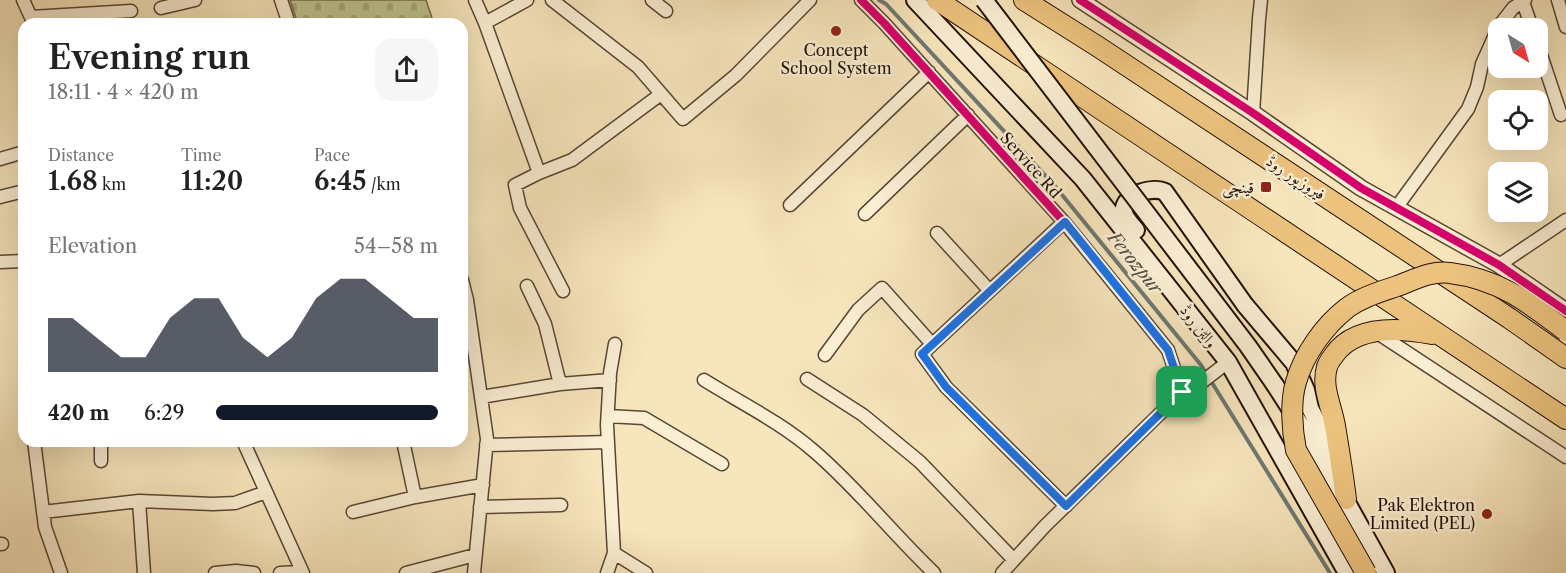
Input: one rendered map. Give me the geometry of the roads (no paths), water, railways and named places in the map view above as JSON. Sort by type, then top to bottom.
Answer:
[{"type":"main road","name":"والٹن روڈ","points":[[915,0],[1083,179],[1228,362],[1347,573]]},
{"type":"main road","points":[[937,0],[1566,419]]},
{"type":"main road","points":[[984,0],[1248,346],[1275,385],[1346,500],[1386,573]]},
{"type":"main road","name":"فیروزپور روڈ","points":[[1024,0],[1273,162],[1566,358]]},
{"type":"main road","points":[[1204,331],[1207,317],[1125,217],[1126,204],[1140,192],[1158,188],[1165,192],[1245,305],[1289,355],[1306,390],[1310,408],[1341,460]]},
{"type":"main road","points":[[1366,573],[1296,450],[1292,427],[1295,383],[1309,352],[1324,329],[1348,308],[1371,295],[1430,274],[1447,272],[1492,282],[1520,296],[1566,331]]},
{"type":"main road","points":[[1346,500],[1335,423],[1325,381],[1327,366],[1339,348],[1358,335],[1410,330],[1441,336]]},
{"type":"street","points":[[24,0],[32,18]]},
{"type":"street","points":[[161,8],[195,0]]},
{"type":"street","points":[[281,0],[287,18]]},
{"type":"street","points":[[475,0],[539,173]]},
{"type":"street","points":[[485,23],[527,0]]},
{"type":"street","points":[[552,0],[638,67],[683,119],[736,75],[810,0]]},
{"type":"street","points":[[652,0],[666,11]]},
{"type":"street","name":"Service Rd","points":[[861,0],[1065,222],[1168,350],[1182,392]]},
{"type":"street","points":[[1253,113],[1258,19],[1262,0]]},
{"type":"street","points":[[1558,0],[1566,27]]},
{"type":"street","points":[[1085,2],[1253,113],[1361,188],[1499,265],[1566,311]]},
{"type":"street","points":[[1396,208],[1468,109],[1477,87],[1482,64],[1499,26],[1518,2],[1527,18]]},
{"type":"street","points":[[62,18],[131,11]]},
{"type":"street","points":[[790,205],[929,72]]},
{"type":"street","points":[[1548,76],[1561,115]]},
{"type":"street","points":[[563,291],[520,208],[515,185],[572,160],[661,94]]},
{"type":"street","points":[[865,214],[968,115]]},
{"type":"street","points":[[0,159],[18,154]]},
{"type":"street","points":[[0,197],[18,192]]},
{"type":"street","points":[[1499,265],[1566,220]]},
{"type":"street","points":[[1065,222],[922,354],[946,387],[1066,506]]},
{"type":"street","points":[[937,233],[989,290]]},
{"type":"street","points":[[0,262],[18,261]]},
{"type":"street","points":[[527,286],[545,324],[560,384]]},
{"type":"street","points":[[825,355],[858,310],[882,288],[932,344]]},
{"type":"street","points":[[1376,332],[1566,457]]},
{"type":"street","points":[[468,338],[481,397],[486,445],[474,573]]},
{"type":"street","points":[[607,573],[614,553],[608,416],[615,344]]},
{"type":"street","points":[[1002,573],[1066,506],[1182,392],[1202,382],[1228,362]]},
{"type":"street","points":[[807,379],[863,415],[920,462],[1014,560]]},
{"type":"street","points":[[481,397],[560,384],[610,380]]},
{"type":"street","points":[[704,380],[783,428],[813,451],[838,473],[934,573]]},
{"type":"street","points":[[608,416],[644,418],[722,464]]},
{"type":"street","points":[[486,445],[608,442]]},
{"type":"street","points":[[35,447],[45,527],[62,573]]},
{"type":"street","points":[[101,447],[101,461]]},
{"type":"street","points":[[246,447],[302,572],[280,573]]},
{"type":"street","points":[[404,447],[415,497]]},
{"type":"street","points":[[353,512],[415,497],[483,485]]},
{"type":"street","points":[[43,512],[139,501],[235,503],[266,492]]},
{"type":"street","points":[[139,501],[144,573]]},
{"type":"street","points":[[480,507],[561,505]]},
{"type":"street","points":[[614,553],[646,573]]},
{"type":"street","points":[[406,573],[475,555]]},
{"type":"street","points":[[215,573],[254,573]]},
{"type":"waterway","name":"Ferozpur","points":[[879,0],[886,4],[1054,185],[1201,365],[1330,573]]},
{"type":"place","name":"Concept School System","points":[[836,31]]},
{"type":"place","name":"قینچی","points":[[1266,187]]},
{"type":"place","name":"Pak Elektron Limited (PEL)","points":[[1487,514]]}]
